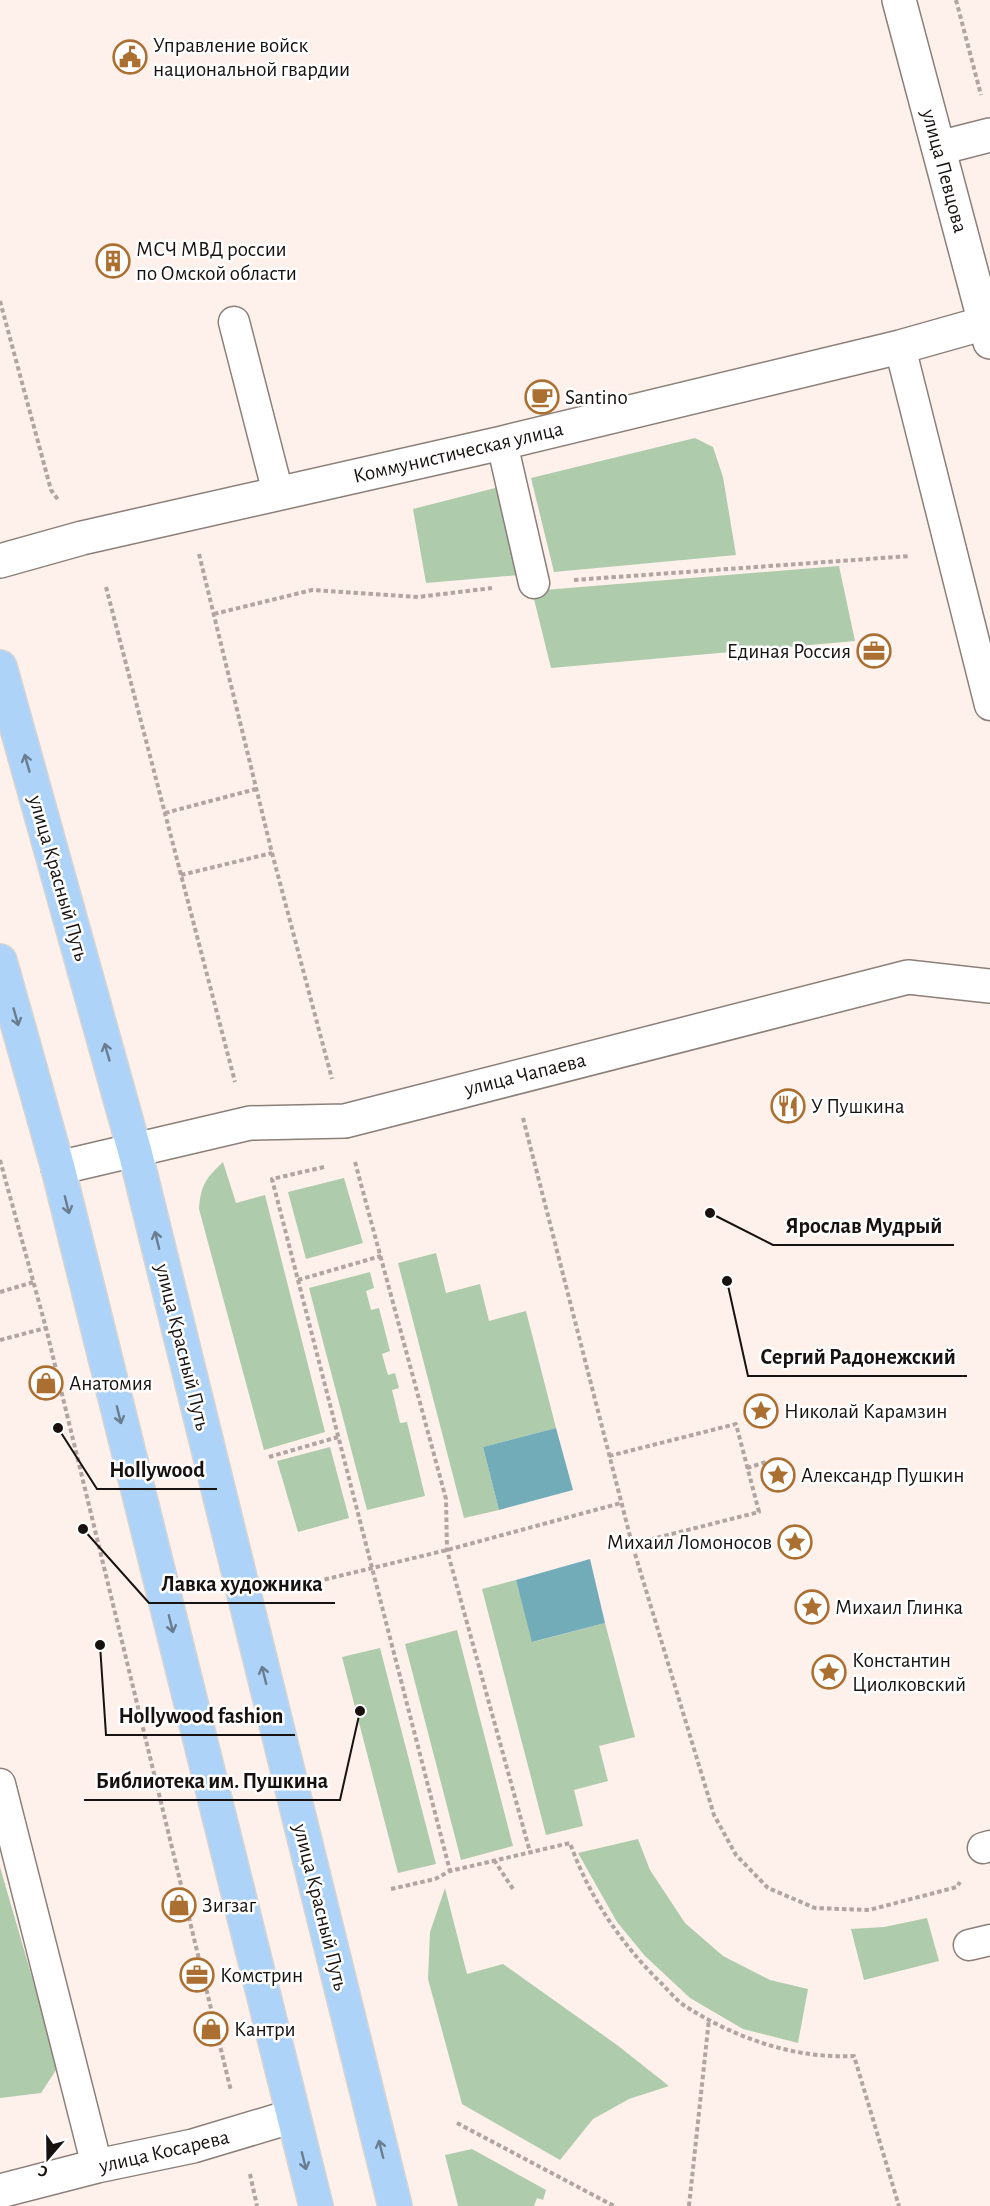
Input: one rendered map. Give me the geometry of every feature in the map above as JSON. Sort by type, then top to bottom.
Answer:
[{"type":"main road","name":"улица Красный Путь","points":[[0,667],[135,1152],[395,2206]]},
{"type":"main road","points":[[0,961],[58,1168],[316,2206]]},
{"type":"street","name":"улица Певцова","points":[[899,0],[987,332]]},
{"type":"street","points":[[939,148],[990,135]]},
{"type":"street","name":"Коммунистическая улица","points":[[0,561],[82,538],[502,443],[900,346],[987,332]]},
{"type":"street","name":"улица Чапаева","points":[[58,1168],[135,1152],[250,1123],[345,1121],[908,977],[990,986]]},
{"type":"street","name":"улица Косарева","points":[[0,2191],[97,2166],[193,2146],[293,2116]]},
{"type":"lane","points":[[234,322],[278,493]]},
{"type":"lane","points":[[900,346],[990,705]]},
{"type":"lane","points":[[502,443],[534,583]]},
{"type":"lane","points":[[0,1784],[97,2166]]},
{"type":"path","points":[[956,0],[981,97]]},
{"type":"path","points":[[0,301],[51,490],[62,504]]},
{"type":"path","points":[[189,514],[272,853],[330,1074]]},
{"type":"path","points":[[214,615],[312,590],[418,597],[534,583],[953,553]]},
{"type":"path","points":[[106,587],[237,1086]]},
{"type":"path","points":[[165,813],[256,789]]},
{"type":"path","points":[[181,876],[272,853]]},
{"type":"path","points":[[523,1118],[632,1544],[714,1815],[735,1855],[768,1888],[815,1908],[869,1910],[957,1887],[986,1847]]},
{"type":"path","points":[[355,1159],[446,1499],[447,1550],[530,1852]]},
{"type":"path","points":[[0,1160],[46,1328],[257,2206]]},
{"type":"path","points":[[272,1179],[450,1871]]},
{"type":"path","points":[[298,1280],[381,1256]]},
{"type":"path","points":[[0,1292],[34,1282]]},
{"type":"path","points":[[0,1340],[46,1328]]},
{"type":"path","points":[[609,1456],[736,1424],[759,1512],[632,1544]]},
{"type":"path","points":[[269,1457],[338,1437]]},
{"type":"path","points":[[747,1468],[766,1462]]},
{"type":"path","points":[[310,1583],[447,1550],[621,1503]]},
{"type":"path","points":[[391,1889],[435,1879],[450,1871],[570,1843],[576,1860],[606,1918],[648,1970],[683,2005],[732,2032],[779,2050],[835,2057],[854,2056],[899,2206]]},
{"type":"path","points":[[494,1860],[513,1889]]},
{"type":"path","points":[[689,2206],[709,2019]]},
{"type":"path","points":[[457,2123],[614,2206]]},
{"type":"green space","points":[[695,438],[713,447],[723,477],[736,555],[554,572],[531,478]]},
{"type":"green space","points":[[499,487],[519,575],[426,583],[413,509]]},
{"type":"green space","points":[[839,566],[855,641],[551,668],[532,591]]},
{"type":"green space","points":[[223,1162],[236,1203],[265,1195],[325,1432],[264,1450],[199,1209],[205,1183]]},
{"type":"green space","points":[[344,1178],[363,1243],[306,1259],[288,1192]]},
{"type":"green space","points":[[436,1253],[446,1293],[480,1284],[489,1321],[526,1311],[556,1428],[483,1447],[499,1510],[464,1518],[398,1263]]},
{"type":"green space","points":[[370,1272],[374,1288],[366,1291],[371,1310],[379,1308],[390,1351],[382,1354],[388,1375],[395,1373],[399,1388],[392,1390],[400,1423],[407,1422],[425,1496],[367,1510],[309,1288]]},
{"type":"green space","points":[[330,1447],[349,1518],[298,1532],[277,1461]]},
{"type":"green space","points":[[516,1580],[533,1642],[605,1623],[635,1737],[599,1746],[608,1781],[574,1790],[583,1826],[546,1835],[482,1589]]},
{"type":"green space","points":[[457,1630],[513,1846],[461,1860],[405,1644]]},
{"type":"green space","points":[[380,1648],[436,1864],[398,1873],[342,1657]]},
{"type":"green space","points":[[638,1839],[650,1870],[685,1923],[723,1956],[770,1980],[808,1989],[798,2043],[743,2029],[690,1998],[645,1956],[617,1922],[578,1853]]},
{"type":"green space","points":[[0,1867],[58,2067],[41,2093],[0,2098]]},
{"type":"green space","points":[[445,1888],[467,1974],[503,1964],[617,2045],[669,2086],[629,2099],[593,2119],[560,2160],[462,2104],[428,1979],[430,1932]]},
{"type":"green space","points":[[927,1918],[939,1961],[864,1980],[851,1929],[884,1927]]},
{"type":"green space","points":[[472,2149],[546,2190],[543,2200],[537,2198],[534,2206],[458,2206],[445,2155]]},
{"type":"water","points":[[556,1428],[573,1490],[499,1510],[483,1447]]},
{"type":"water","points":[[590,1559],[605,1623],[532,1642],[516,1580]]},
{"type":"place","name":"Управление войск национальной гвардии","points":[[130,57]]},
{"type":"place","name":"МСЧ МВД россии по Омской области","points":[[113,261]]},
{"type":"place","name":"Santino","points":[[542,397]]},
{"type":"place","name":"Единая Россия","points":[[874,651]]},
{"type":"place","name":"У Пушкина","points":[[788,1106]]},
{"type":"place","name":"Ярослав Мудрый","points":[[710,1213]]},
{"type":"place","name":"Сергий Радонежский","points":[[727,1281]]},
{"type":"place","name":"Анатомия","points":[[46,1383]]},
{"type":"place","name":"Николай Карамзин","points":[[761,1411]]},
{"type":"place","name":"Hollywood","points":[[58,1428]]},
{"type":"place","name":"Александр Пушкин","points":[[778,1475]]},
{"type":"place","name":"Лавка художника","points":[[83,1529]]},
{"type":"place","name":"Михаил Ломоносов","points":[[795,1542]]},
{"type":"place","name":"Михаил Глинка","points":[[812,1607]]},
{"type":"place","name":"Hollywood fashion","points":[[100,1645]]},
{"type":"place","name":"Константин Циолковский","points":[[829,1672]]},
{"type":"place","name":"Библиотека им. Пушкина","points":[[360,1711]]},
{"type":"place","name":"Зигзаг","points":[[179,1905]]},
{"type":"place","name":"Комстрин","points":[[197,1975]]},
{"type":"place","name":"Кантри","points":[[211,2029]]}]
